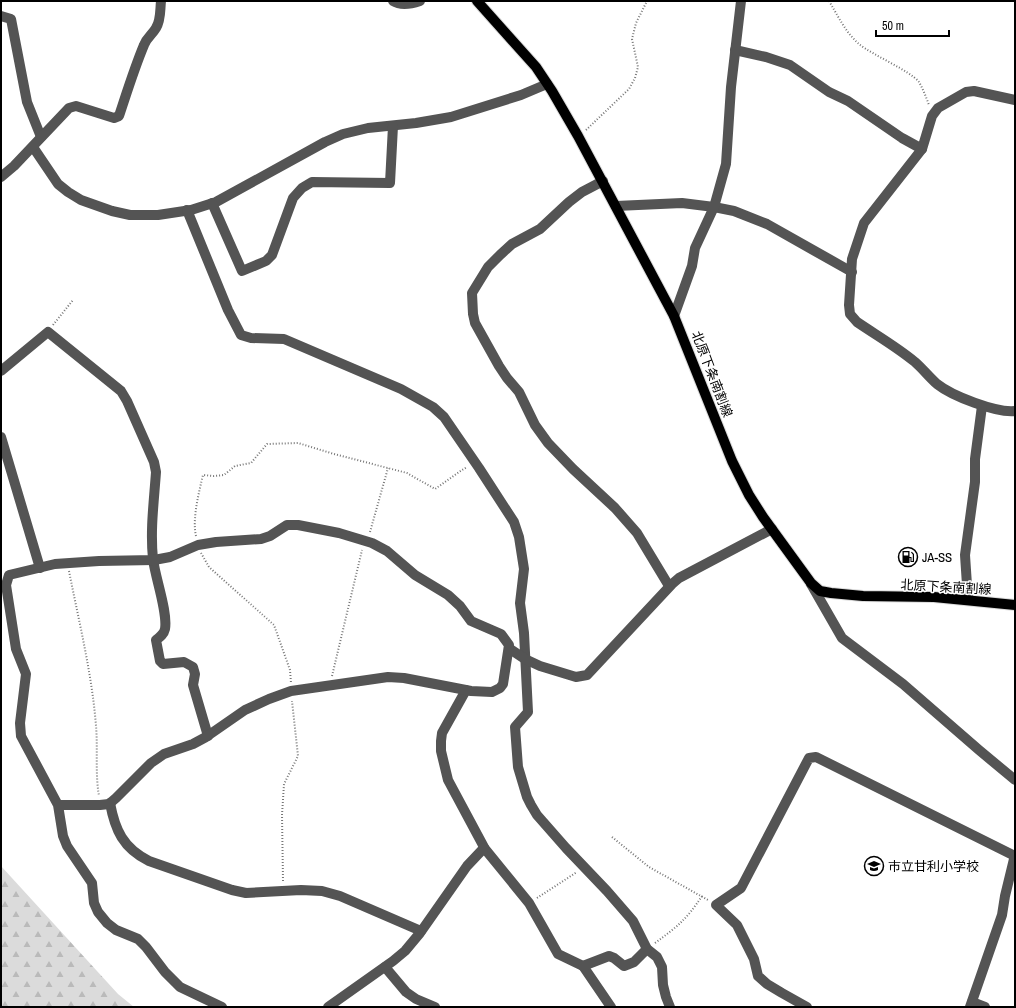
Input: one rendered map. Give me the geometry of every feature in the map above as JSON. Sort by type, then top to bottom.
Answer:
[{"type":"main road","name":"北原下条南割線","points":[[477,1],[536,67],[604,181],[674,316],[732,461],[749,495],[811,583],[820,591],[831,594],[934,597],[1015,605]]},
{"type":"street","points":[[1,176],[14,166],[69,108],[76,106],[114,118],[120,116],[131,79],[144,44],[148,36],[156,29],[159,20],[161,1]]},
{"type":"street","points":[[393,1],[396,3],[409,4],[420,1]]},
{"type":"street","points":[[674,316],[692,266],[695,248],[714,207],[726,164],[731,87],[740,1]]},
{"type":"street","points":[[1,16],[10,19],[27,102],[42,137]]},
{"type":"street","points":[[735,50],[766,57],[790,65],[829,92],[848,101],[902,138],[922,148]]},
{"type":"street","points":[[32,147],[58,184],[81,200],[112,211],[130,215],[158,215],[187,210],[212,203],[337,136],[368,128],[416,123],[451,117],[521,95],[547,84]]},
{"type":"street","points":[[1015,100],[974,90],[966,92],[938,108],[932,116],[922,148],[864,223],[852,259],[849,305],[850,314],[857,322],[916,362],[937,384],[944,389],[982,406],[1007,412],[1015,411]]},
{"type":"street","points":[[212,203],[242,271],[266,261],[272,255],[293,198],[302,188],[312,182],[390,183],[393,126]]},
{"type":"street","points":[[604,181],[582,192],[540,229],[512,244],[488,267],[472,293],[473,314],[475,323],[498,366],[519,392],[535,425],[548,443],[572,469],[615,508],[637,533],[669,586]]},
{"type":"street","points":[[616,206],[682,203],[734,211],[767,224],[852,272]]},
{"type":"street","points":[[187,210],[228,310],[242,335],[251,338],[284,339],[401,389],[433,407],[444,417],[514,522],[519,537],[524,570],[520,604],[524,633],[528,712],[515,727],[518,767],[527,797],[538,815],[566,848],[633,921],[647,949],[657,958],[662,967],[666,997],[670,1007]]},
{"type":"street","points":[[1,370],[45,336],[48,332],[121,391],[127,401],[154,462],[156,472],[152,542],[165,628],[164,633],[156,640],[160,661],[163,664],[184,662],[193,668],[195,674],[193,685],[208,736]]},
{"type":"street","points":[[968,600],[965,555],[975,482],[975,459],[982,406]]},
{"type":"street","points":[[1,437],[40,568]]},
{"type":"street","points":[[58,805],[100,805],[110,803],[151,763],[164,754],[193,744],[208,736],[245,710],[291,691],[388,677],[404,678],[466,690],[492,692],[500,688],[503,684],[510,649],[504,637],[470,621],[460,606],[448,595],[415,575],[387,551],[365,541],[339,533],[298,525],[287,525],[270,536],[262,539],[216,542],[198,545],[170,557],[154,560],[99,561],[55,564],[9,575],[6,585],[16,649],[26,674],[20,723],[21,736],[58,805],[63,836],[67,846],[92,883],[94,903],[107,923],[116,930],[138,939],[165,972],[180,987],[222,1007]]},
{"type":"street","points":[[510,649],[525,659],[540,666],[576,677],[587,675],[678,578],[772,529]]},
{"type":"street","points":[[811,583],[842,638],[903,684],[1015,780]]},
{"type":"street","points":[[466,690],[442,733],[440,741],[448,780],[484,848],[529,903],[558,954],[583,966],[611,1007]]},
{"type":"street","points":[[807,1007],[767,984],[758,976],[754,959],[737,925],[716,905],[741,888],[809,758],[816,757],[1015,855],[1002,915],[971,1004],[985,1007]]},
{"type":"street","points":[[110,803],[113,817],[122,839],[138,856],[149,861],[232,890],[246,893],[301,890],[322,891],[340,896],[421,931]]},
{"type":"street","points":[[328,1007],[405,951],[467,866],[484,848]]},
{"type":"street","points":[[583,966],[609,956],[624,966],[634,962],[647,949]]},
{"type":"street","points":[[385,967],[406,992],[416,999],[435,1007]]},
{"type":"path","points":[[578,136],[629,89],[635,78],[638,67],[632,39],[636,23],[647,1]]},
{"type":"path","points":[[829,1],[845,29],[857,43],[918,81],[926,95],[932,116]]},
{"type":"path","points":[[48,332],[73,300]]},
{"type":"path","points":[[198,545],[195,531],[196,510],[203,475],[224,475],[235,466],[250,463],[267,444],[298,444],[407,473],[434,489],[462,470],[476,463]]},
{"type":"path","points":[[330,685],[365,541],[388,468]]},
{"type":"path","points":[[67,564],[89,670],[96,726],[96,769],[100,805]]},
{"type":"path","points":[[612,836],[649,867],[716,905]]},
{"type":"path","points":[[529,903],[584,867]]},
{"type":"path","points":[[647,949],[678,926],[691,913],[702,896]]},
{"type":"green space","points":[[1,866],[118,994],[134,1007],[1,1007]]},
{"type":"place","name":"JA-SS","points":[[908,557]]},
{"type":"place","name":"市立甘利小学校","points":[[874,866]]}]
